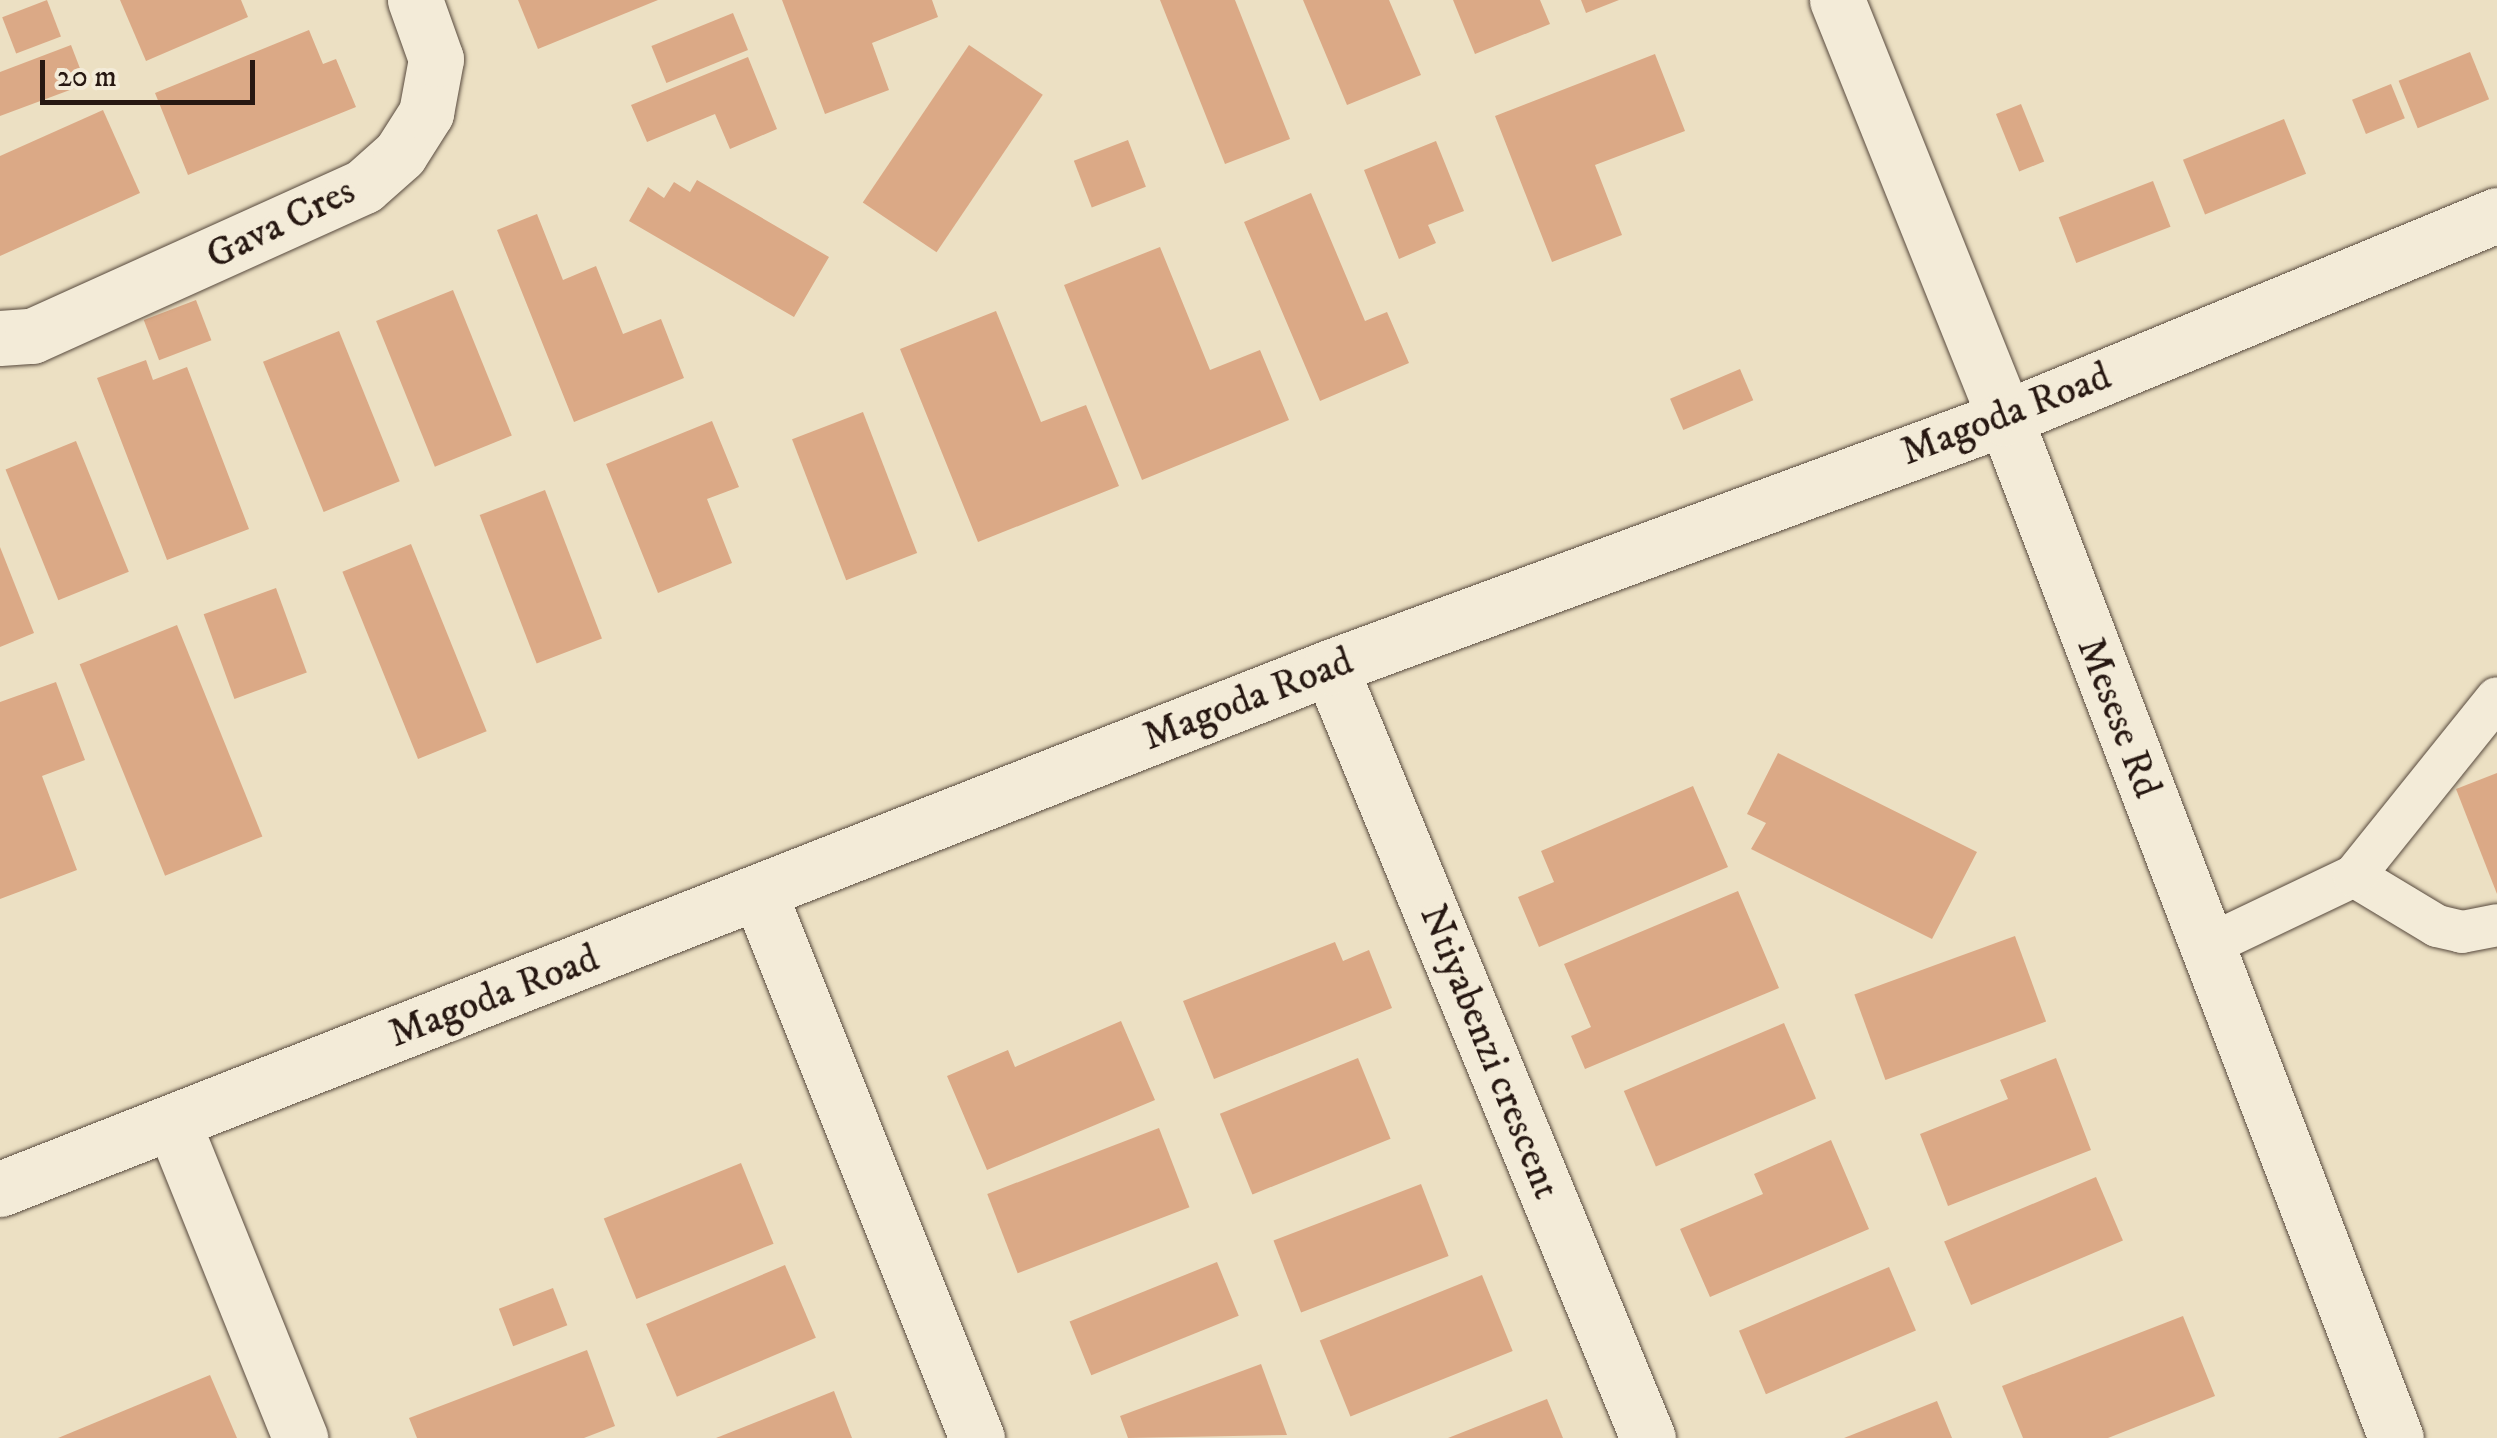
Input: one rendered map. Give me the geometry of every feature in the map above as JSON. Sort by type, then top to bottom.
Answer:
[{"type":"street","name":"Gava Cres","points":[[0,338],[32,336],[364,186],[400,154],[426,114],[436,59],[416,0]]},
{"type":"street","name":"Mesese Rd","points":[[1836,0],[2005,418],[2396,1438]]},
{"type":"street","name":"Magoda Road","points":[[0,1189],[1330,667],[2005,418],[2497,215]]},
{"type":"street","name":"Ntiyabenzi crescent","points":[[1330,667],[1648,1438]]},
{"type":"street","points":[[759,892],[977,1438]]},
{"type":"street","points":[[173,1123],[300,1438]]},
{"type":"lane","points":[[2205,947],[2354,876],[2497,698]]},
{"type":"lane","points":[[2354,876],[2436,926],[2462,932],[2497,925]]},
{"type":"building","points":[[47,0],[61,36],[16,54],[2,17]]},
{"type":"building","points":[[120,0],[241,0],[248,17],[146,61]]},
{"type":"building","points":[[518,0],[658,0],[538,49]]},
{"type":"building","points":[[782,0],[932,0],[938,17],[872,43],[889,90],[825,114]]},
{"type":"building","points":[[1160,0],[1235,0],[1290,139],[1225,164]]},
{"type":"building","points":[[1303,0],[1389,0],[1421,75],[1347,105]]},
{"type":"building","points":[[1453,0],[1540,0],[1550,24],[1475,54]]},
{"type":"building","points":[[1581,0],[1619,0],[1586,13]]},
{"type":"building","points":[[733,13],[748,50],[666,83],[651,46]]},
{"type":"building","points":[[309,30],[323,64],[336,59],[356,107],[188,175],[155,93]]},
{"type":"building","points":[[71,45],[86,84],[0,116],[0,72]]},
{"type":"building","points":[[969,45],[1043,95],[937,252],[863,203]]},
{"type":"building","points":[[2470,52],[2489,99],[2418,128],[2399,81]]},
{"type":"building","points":[[1655,54],[1685,131],[1595,165],[1622,235],[1552,262],[1495,116]]},
{"type":"building","points":[[748,57],[777,129],[730,149],[715,114],[647,142],[631,105]]},
{"type":"building","points":[[2391,84],[2405,118],[2366,134],[2352,100]]},
{"type":"building","points":[[2021,104],[2044,161],[2019,172],[1996,114]]},
{"type":"building","points":[[103,110],[140,193],[0,256],[0,156]]},
{"type":"building","points":[[2284,119],[2306,174],[2205,215],[2183,160]]},
{"type":"building","points":[[1128,140],[1146,187],[1092,207],[1074,161]]},
{"type":"building","points":[[1436,141],[1464,211],[1428,225],[1436,243],[1399,259],[1364,170]]},
{"type":"building","points":[[697,180],[829,257],[794,317],[629,221],[648,187],[664,198],[674,182],[690,192]]},
{"type":"building","points":[[2153,181],[2171,227],[2076,263],[2059,217]]},
{"type":"building","points":[[1311,193],[1365,321],[1387,312],[1409,363],[1320,401],[1244,222]]},
{"type":"building","points":[[537,214],[563,280],[596,266],[623,334],[661,319],[684,378],[574,422],[497,230]]},
{"type":"building","points":[[1160,247],[1210,370],[1260,350],[1289,420],[1142,480],[1064,285]]},
{"type":"building","points":[[453,290],[512,436],[435,467],[376,321]]},
{"type":"building","points":[[196,300],[211,340],[159,360],[144,320]]},
{"type":"building","points":[[996,311],[1041,422],[1086,405],[1119,486],[978,542],[900,349]]},
{"type":"building","points":[[339,331],[400,481],[324,512],[263,362]]},
{"type":"building","points":[[146,360],[153,380],[187,367],[249,529],[167,560],[97,378]]},
{"type":"building","points":[[1740,369],[1753,400],[1683,430],[1670,399]]},
{"type":"building","points":[[863,412],[917,553],[846,580],[792,439]]},
{"type":"building","points":[[712,421],[739,487],[707,499],[732,563],[658,593],[606,464]]},
{"type":"building","points":[[76,441],[129,572],[58,600],[6,469]]},
{"type":"building","points":[[545,490],[602,638],[537,664],[480,515]]},
{"type":"building","points":[[411,544],[487,731],[418,759],[342,572]]},
{"type":"building","points":[[0,547],[34,633],[0,647]]},
{"type":"building","points":[[276,588],[307,673],[234,699],[204,614]]},
{"type":"building","points":[[177,625],[262,836],[165,876],[80,664]]},
{"type":"building","points":[[56,682],[85,760],[42,776],[77,870],[0,899],[0,702]]},
{"type":"building","points":[[1778,753],[1977,852],[1932,939],[1751,849],[1766,823],[1747,814]]},
{"type":"building","points":[[2497,773],[2497,894],[2456,789]]},
{"type":"building","points":[[1693,786],[1728,867],[1539,947],[1518,897],[1554,882],[1541,851]]},
{"type":"building","points":[[1738,891],[1779,988],[1585,1069],[1571,1036],[1591,1027],[1564,964]]},
{"type":"building","points":[[2015,936],[2046,1022],[1885,1080],[1854,994]]},
{"type":"building","points":[[1335,942],[1343,961],[1369,950],[1392,1008],[1214,1079],[1183,1001]]},
{"type":"building","points":[[1121,1021],[1155,1100],[987,1170],[947,1076],[1008,1050],[1015,1067]]},
{"type":"building","points":[[1784,1023],[1816,1098],[1656,1166],[1624,1091]]},
{"type":"building","points":[[1358,1058],[1391,1139],[1252,1194],[1220,1114]]},
{"type":"building","points":[[2056,1058],[2091,1150],[1948,1206],[1920,1134],[2008,1099],[2000,1080]]},
{"type":"building","points":[[1159,1128],[1189,1207],[1018,1273],[987,1194]]},
{"type":"building","points":[[1831,1140],[1869,1229],[1710,1297],[1680,1229],[1763,1194],[1754,1174]]},
{"type":"building","points":[[741,1163],[774,1244],[636,1299],[604,1218]]},
{"type":"building","points":[[2096,1177],[2123,1241],[1971,1305],[1944,1241]]},
{"type":"building","points":[[1421,1184],[1449,1256],[1301,1313],[1273,1241]]},
{"type":"building","points":[[1217,1262],[1239,1316],[1091,1375],[1070,1322]]},
{"type":"building","points":[[785,1265],[816,1338],[677,1397],[646,1324]]},
{"type":"building","points":[[1889,1267],[1916,1331],[1766,1394],[1739,1331]]},
{"type":"building","points":[[1482,1275],[1513,1351],[1350,1417],[1320,1341]]},
{"type":"building","points":[[553,1288],[567,1325],[513,1346],[499,1309]]},
{"type":"building","points":[[2183,1316],[2215,1396],[2108,1438],[2023,1438],[2002,1386]]},
{"type":"building","points":[[587,1350],[615,1426],[584,1438],[417,1438],[409,1418]]},
{"type":"building","points":[[1261,1364],[1287,1435],[1128,1438],[1120,1416]]},
{"type":"building","points":[[210,1375],[237,1438],[58,1438]]},
{"type":"building","points":[[834,1391],[852,1438],[716,1438]]},
{"type":"building","points":[[1547,1399],[1563,1438],[1448,1438]]},
{"type":"building","points":[[1937,1401],[1952,1438],[1844,1438]]}]
